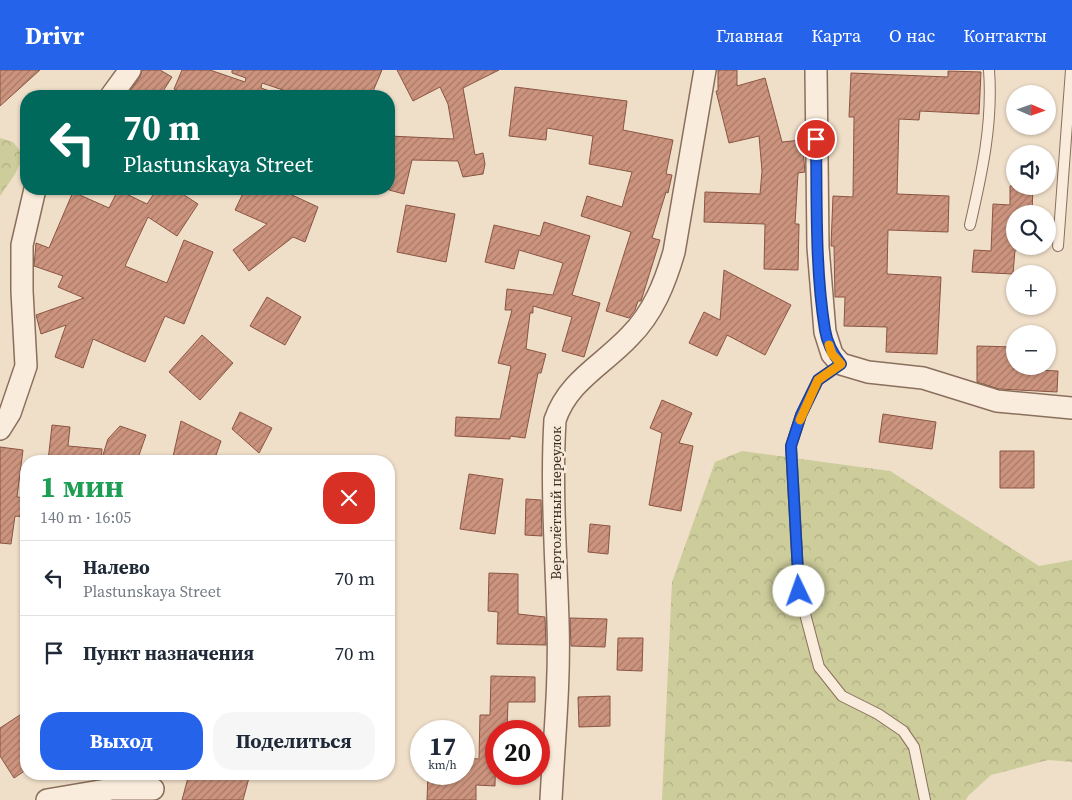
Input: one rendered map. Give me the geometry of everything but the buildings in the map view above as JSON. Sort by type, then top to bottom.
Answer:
[{"type":"street","points":[[115,90],[130,70]]},
{"type":"street","name":"Вертолётный переулок","points":[[550,800],[558,678],[558,623],[554,536],[555,420],[560,404],[570,390],[630,336],[652,307],[667,277],[677,234],[704,70]]},
{"type":"street","points":[[816,70],[818,248],[825,332],[832,354],[841,364],[868,372],[923,378],[997,401],[1072,408]]},
{"type":"street","points":[[0,429],[10,413],[26,366],[22,291],[22,245],[34,195]]},
{"type":"street","points":[[47,800],[112,789],[154,788]]},
{"type":"lane","points":[[970,225],[980,181],[992,103],[989,70]]},
{"type":"lane","points":[[1058,246],[1070,70]]},
{"type":"lane","points":[[841,364],[818,380],[801,415],[791,446],[799,591],[819,667],[842,696],[878,714],[903,731],[914,746],[925,800]]},
{"type":"green space","points":[[0,138],[13,142],[20,151],[20,164],[0,196]]},
{"type":"green space","points":[[742,451],[890,471],[1039,566],[1072,560],[1072,762],[1048,760],[991,775],[966,800],[662,800],[672,582],[715,462]]},
{"type":"slow traffic","points":[[800,420],[818,380],[841,364],[832,354],[829,345]]},
{"type":"route","points":[[799,591],[791,446],[801,415],[818,380],[841,364],[832,354],[825,332],[818,248],[816,139]]}]
